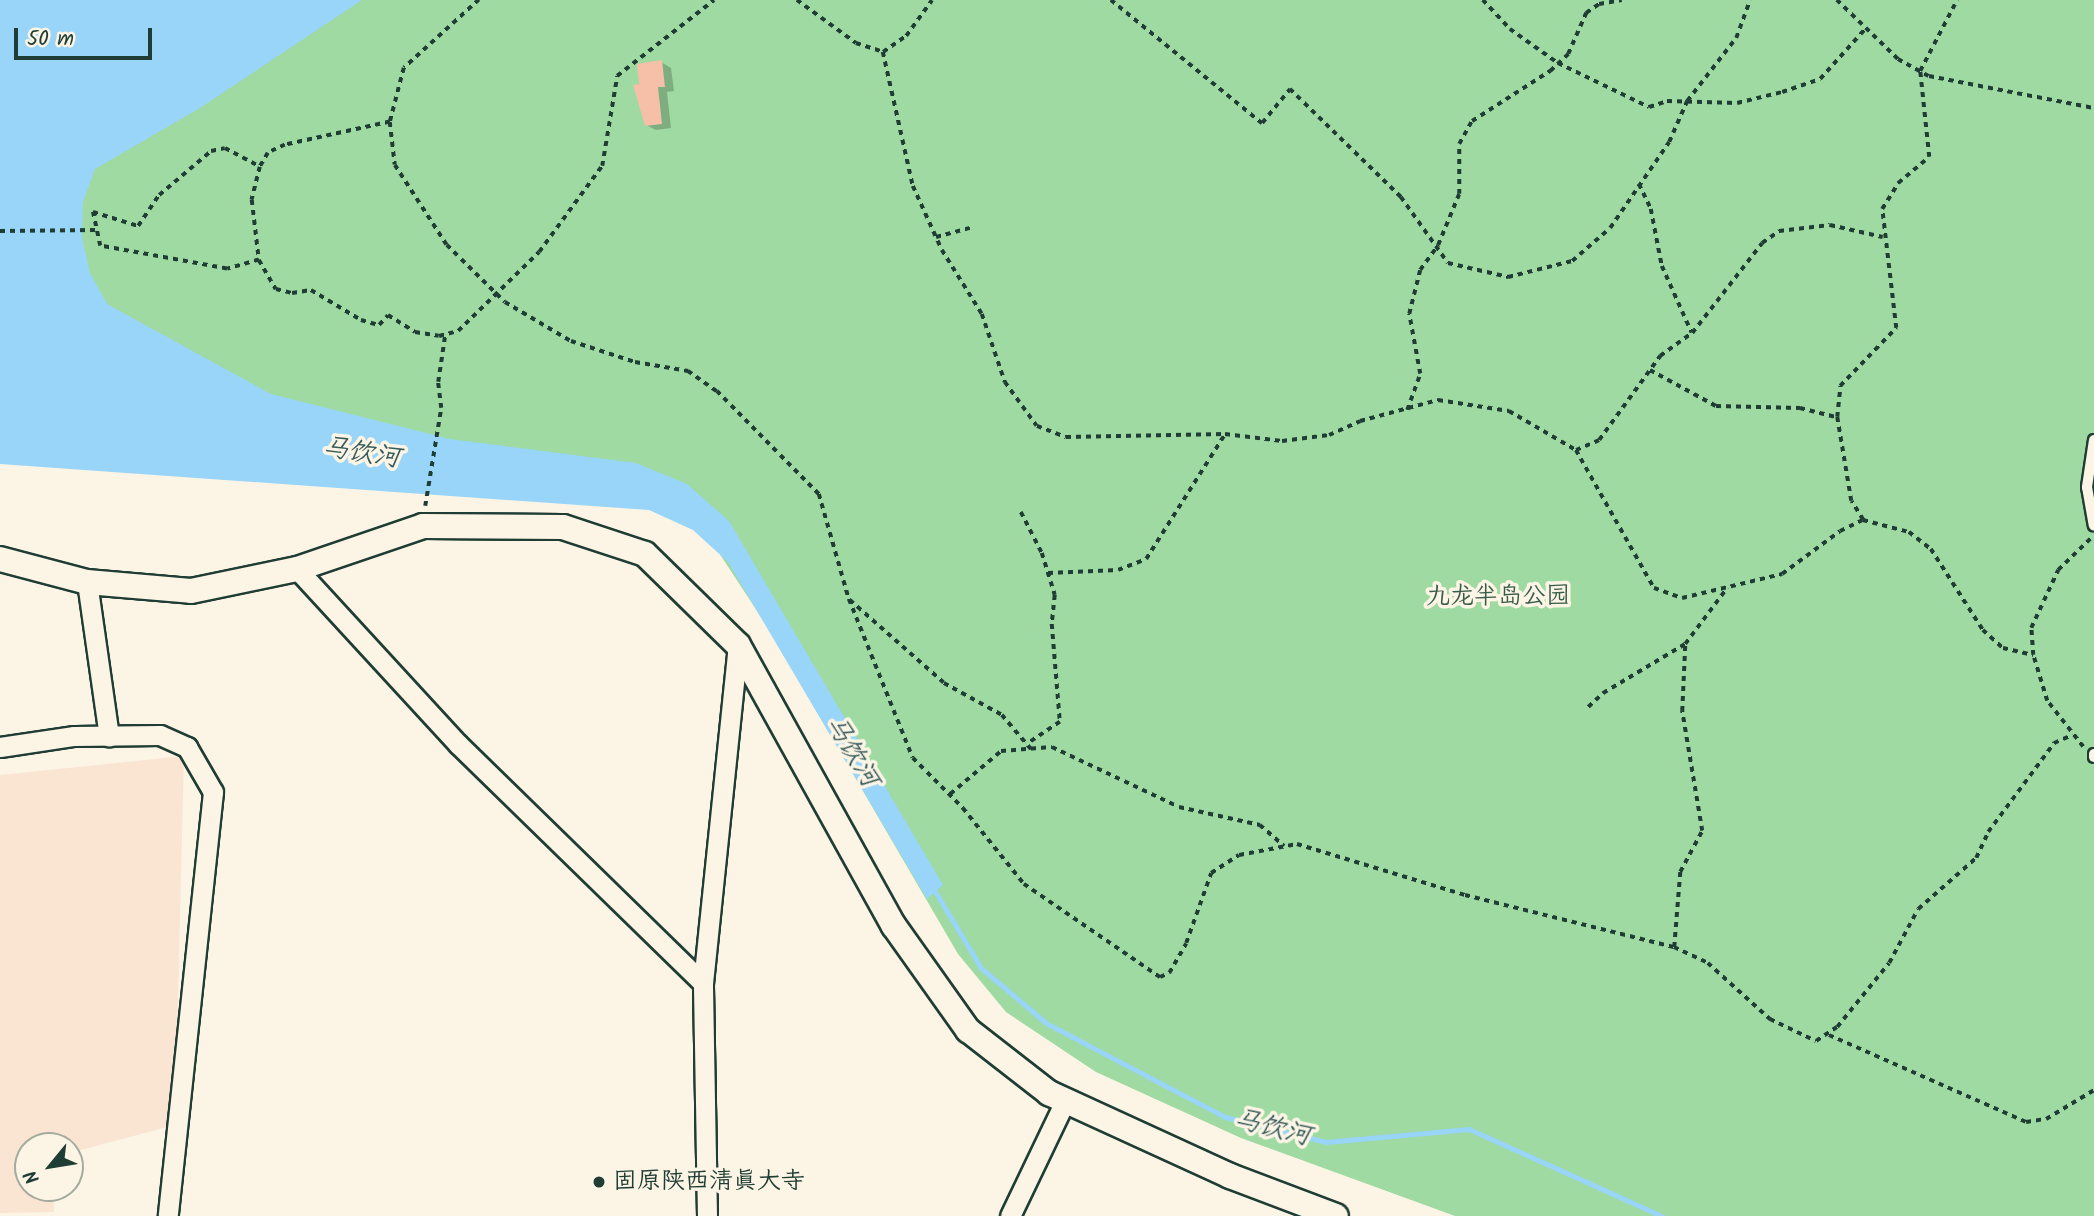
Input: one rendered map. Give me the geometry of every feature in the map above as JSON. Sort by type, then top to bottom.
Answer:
[{"type":"street","points":[[0,559],[87,582],[191,591],[297,569],[423,526],[563,527],[645,554],[738,645],[894,926],[968,1030],[1065,1101],[1230,1176],[1336,1216]]},
{"type":"street","points":[[297,569],[458,744],[703,983]]},
{"type":"street","points":[[87,582],[109,736]]},
{"type":"street","points":[[707,1216],[703,983],[738,645]]},
{"type":"street","points":[[0,747],[109,736],[160,735],[187,747],[213,792],[168,1216]]},
{"type":"street","points":[[1010,1216],[1065,1101]]},
{"type":"lane","points":[[2094,440],[2087,487],[2094,525]]},
{"type":"path","points":[[479,0],[404,68],[390,122],[395,165],[447,245],[497,294],[571,341],[635,362],[688,370],[717,391],[818,494],[849,598],[913,758],[950,794],[1024,884],[1160,977],[1169,972],[1185,943],[1211,873],[1239,855],[1297,844],[1465,895],[1674,947],[1709,963],[1770,1019],[1802,1038],[1816,1041],[1829,1035],[1889,963],[1917,909],[1976,859],[1988,832],[2054,743],[2072,735]]},
{"type":"path","points":[[390,122],[285,145],[268,153],[260,167],[252,200],[259,260],[276,289],[292,293],[311,290],[361,320],[379,325],[388,316],[415,332],[445,335],[458,331],[539,252],[603,166],[617,76],[714,0]]},
{"type":"path","points":[[797,0],[856,43],[883,52]]},
{"type":"path","points":[[883,52],[906,36],[932,0]]},
{"type":"path","points":[[1111,0],[1262,123],[1290,89],[1401,197],[1448,263],[1508,277],[1572,261],[1610,228],[1669,142],[1687,101],[1736,38],[1750,0]]},
{"type":"path","points":[[1483,0],[1510,29],[1558,63],[1648,107],[1687,101],[1737,103],[1820,79],[1865,29]]},
{"type":"path","points":[[1407,410],[1420,374],[1409,314],[1420,270],[1437,245],[1459,194],[1459,144],[1472,121],[1568,54],[1586,13],[1599,4],[1622,0]]},
{"type":"path","points":[[1837,0],[1898,59],[1920,71],[2094,108]]},
{"type":"path","points":[[1863,520],[1851,501],[1837,417],[1840,386],[1896,328],[1883,237],[1882,209],[1898,183],[1929,156],[1920,71],[1957,0]]},
{"type":"path","points":[[883,52],[913,186],[936,237],[982,314],[1005,382],[1037,426],[1066,437],[1226,434],[1282,440],[1329,435],[1360,421],[1438,400],[1509,411],[1576,450],[1654,588],[1682,598],[1782,574],[1840,531],[1863,520],[1909,532],[1931,549],[1983,630],[2003,648],[2033,655]]},
{"type":"path","points":[[259,260],[227,269],[100,246],[93,212],[138,226],[159,195],[211,150],[225,148],[260,167]]},
{"type":"path","points":[[1639,183],[1651,209],[1662,266],[1692,332]]},
{"type":"path","points":[[1576,450],[1600,440],[1660,356],[1692,332],[1762,243],[1779,231],[1830,225],[1883,237]]},
{"type":"path","points":[[936,237],[970,228]]},
{"type":"path","points":[[0,231],[97,230]]},
{"type":"path","points":[[425,498],[441,408],[438,382],[445,335]]},
{"type":"path","points":[[1650,370],[1716,406],[1800,408],[1837,417]]},
{"type":"path","points":[[1048,573],[1118,570],[1146,559],[1226,434]]},
{"type":"path","points":[[1021,512],[1055,595],[1052,625],[1060,722],[1027,744]]},
{"type":"path","points":[[2093,756],[2072,735],[2047,701],[2033,655],[2031,628],[2057,570],[2094,535]]},
{"type":"path","points":[[1588,707],[1603,693],[1685,644],[1728,587]]},
{"type":"path","points":[[849,598],[944,683],[1002,715],[1031,748]]},
{"type":"path","points":[[1674,947],[1680,872],[1702,831],[1682,711],[1685,644]]},
{"type":"path","points":[[950,794],[1001,751],[1052,747],[1179,807],[1260,825],[1284,846]]},
{"type":"path","points":[[1829,1035],[2026,1122],[2046,1119],[2094,1090]]},
{"type":"shaded area","points":[[184,756],[175,1125],[84,1149],[84,1132],[14,1132],[14,1202],[54,1202],[54,1212],[0,1213],[0,775]]},
{"type":"green space","name":"九龙半岛公园","points":[[0,0],[2094,0],[2094,1216],[1455,1216],[1241,1138],[1096,1072],[1006,1012],[958,954],[765,623],[706,533],[660,510],[0,459]]},
{"type":"water","points":[[0,0],[362,0],[200,108],[95,169],[83,202],[82,238],[90,273],[107,304],[271,394],[450,439],[636,463],[687,484],[729,521],[943,885],[927,899],[728,562],[693,530],[649,510],[0,464]]},
{"type":"building","points":[[662,60],[665,87],[658,87],[662,124],[645,126],[633,85],[639,84],[637,64]]},
{"type":"waterway","name":"马饮河","points":[[933,888],[981,968],[1046,1023],[1225,1117],[1326,1142],[1469,1129],[1662,1216]]},
{"type":"place","name":"固原陕西清真大寺","points":[[599,1182]]}]
